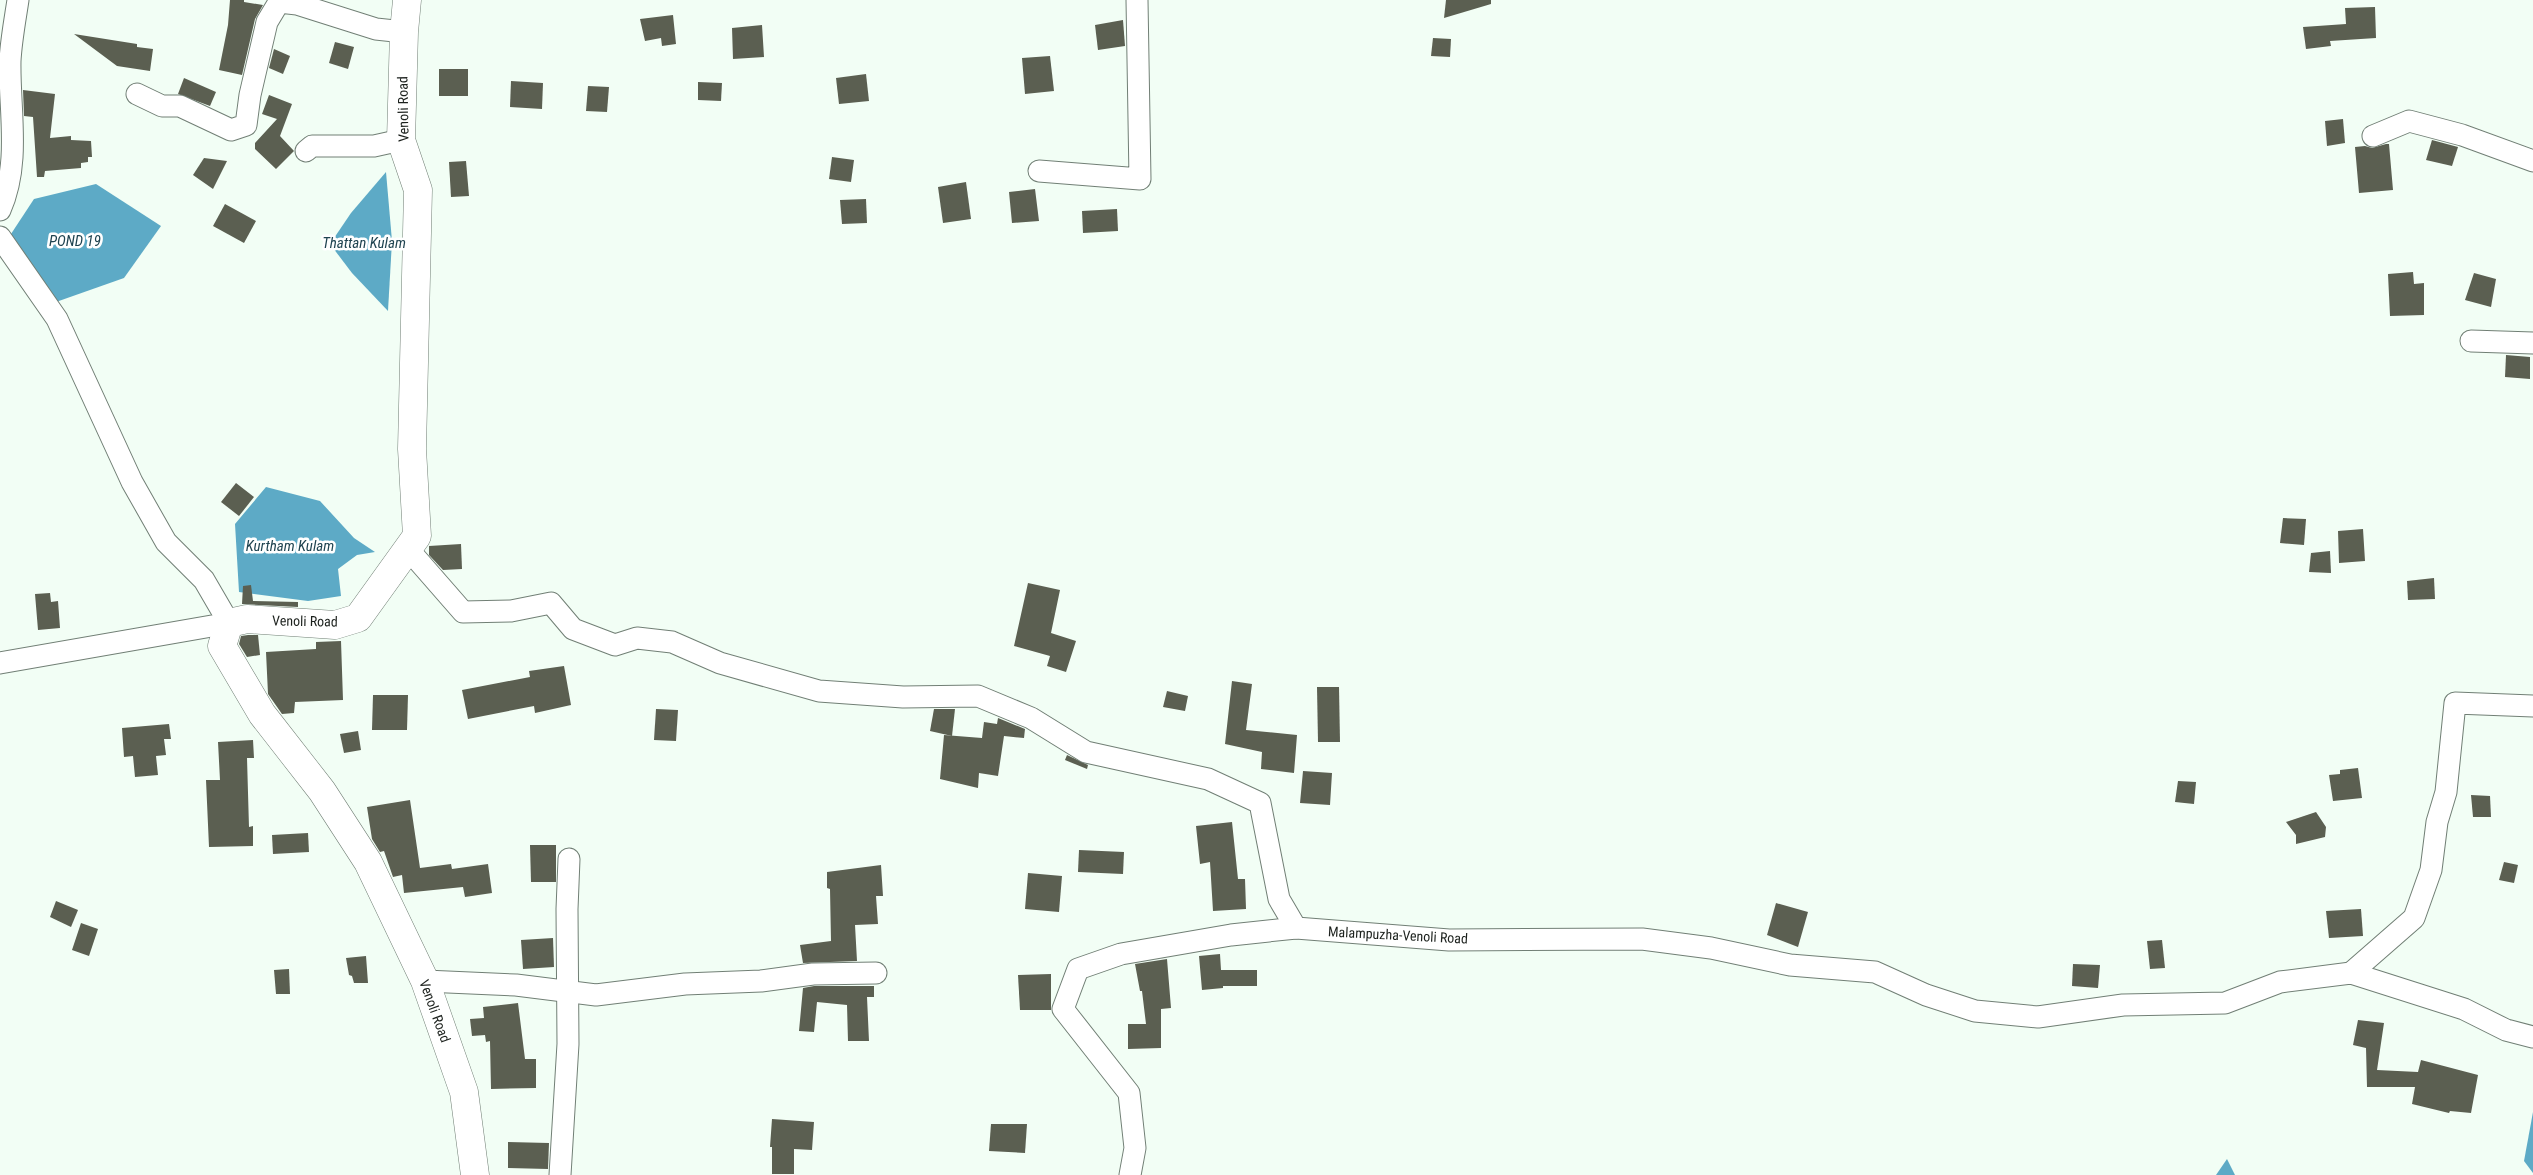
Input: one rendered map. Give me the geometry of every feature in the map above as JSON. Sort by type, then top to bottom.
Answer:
[{"type":"street","points":[[0,210],[8,182],[13,152],[10,60],[18,0]]},
{"type":"street","name":"Venoli Road","points":[[407,0],[404,32],[401,140],[418,190],[412,449],[417,536],[358,618],[335,625],[247,619],[230,623],[222,646],[262,714],[322,791],[368,862],[425,981],[464,1092],[475,1175]]},
{"type":"street","points":[[1039,171],[1140,178],[1137,0]]},
{"type":"street","points":[[137,94],[162,106],[180,106],[231,130],[246,125],[250,95],[267,22],[279,2],[297,4],[376,29],[404,32]]},
{"type":"street","points":[[2373,136],[2409,121],[2462,135],[2533,161]]},
{"type":"street","points":[[306,151],[312,146],[374,146],[401,140]]},
{"type":"street","points":[[0,237],[57,319],[132,482],[166,542],[204,580],[230,623],[0,664]]},
{"type":"street","points":[[2471,341],[2533,343]]},
{"type":"street","points":[[408,549],[463,612],[511,612],[551,603],[573,629],[616,645],[637,638],[672,642],[720,663],[819,691],[902,697],[978,696],[1031,718],[1086,752],[1208,779],[1260,803],[1279,899],[1296,928]]},
{"type":"street","points":[[2351,973],[2414,918],[2431,870],[2437,822],[2446,792],[2455,703],[2533,706]]},
{"type":"street","points":[[560,1175],[568,1044],[567,909],[569,859]]},
{"type":"street","name":"Malampuzha-Venoli Road","points":[[1130,1175],[1135,1148],[1129,1093],[1063,1009],[1078,969],[1122,954],[1231,935],[1296,928],[1449,940],[1642,939],[1711,948],[1790,965],[1875,972],[1926,995],[1975,1011],[2038,1018],[2123,1005],[2225,1003],[2280,982],[2351,973],[2464,1009],[2506,1030],[2533,1037]]},
{"type":"street","points":[[425,981],[516,985],[596,995],[685,984],[761,981],[813,974],[876,973]]},
{"type":"water","name":"Thattan Kulam","points":[[386,172],[392,241],[388,311],[352,273],[330,244],[351,213]]},
{"type":"water","name":"POND 19","points":[[96,184],[161,226],[124,278],[56,302],[9,237],[34,199]]},
{"type":"water","name":"Kurtham Kulam","points":[[266,487],[320,501],[354,538],[375,552],[357,555],[338,569],[341,596],[308,601],[239,592],[235,524]]},
{"type":"water","points":[[2533,1112],[2533,1173],[2524,1161]]},
{"type":"water","points":[[2227,1159],[2235,1175],[2216,1175]]},
{"type":"building","points":[[230,0],[244,0],[244,2],[263,5],[255,19],[242,75],[219,70],[228,25]]},
{"type":"building","points":[[1446,0],[1491,0],[1491,4],[1444,18]]},
{"type":"building","points":[[2375,7],[2376,38],[2330,41],[2331,46],[2306,49],[2303,27],[2346,24],[2345,8]]},
{"type":"building","points":[[673,15],[676,44],[662,46],[661,38],[645,41],[640,19]]},
{"type":"building","points":[[1123,20],[1125,46],[1098,50],[1095,25]]},
{"type":"building","points":[[762,25],[764,57],[733,59],[732,28]]},
{"type":"building","points":[[74,34],[137,44],[137,47],[153,49],[150,71],[117,66]]},
{"type":"building","points":[[1433,38],[1451,39],[1450,57],[1431,56]]},
{"type":"building","points":[[335,42],[354,47],[348,69],[329,63]]},
{"type":"building","points":[[274,49],[290,56],[283,74],[269,68]]},
{"type":"building","points":[[1050,56],[1054,91],[1025,94],[1022,58]]},
{"type":"building","points":[[439,69],[468,69],[468,96],[439,96]]},
{"type":"building","points":[[866,74],[869,101],[839,104],[836,78]]},
{"type":"building","points":[[184,78],[216,92],[210,106],[178,94]]},
{"type":"building","points":[[511,81],[543,83],[542,109],[510,107]]},
{"type":"building","points":[[698,82],[722,83],[721,101],[698,100]]},
{"type":"building","points":[[588,86],[609,87],[607,112],[586,111]]},
{"type":"building","points":[[23,90],[55,94],[50,138],[71,136],[71,140],[91,141],[92,157],[88,157],[88,162],[81,163],[81,168],[45,171],[44,177],[37,177],[33,117],[24,116]]},
{"type":"building","points":[[269,95],[292,104],[280,136],[294,151],[276,169],[255,149],[255,143],[277,119],[262,114]]},
{"type":"building","points":[[2343,119],[2345,143],[2327,146],[2325,121]]},
{"type":"building","points":[[2432,140],[2458,147],[2452,166],[2426,160]]},
{"type":"building","points":[[2389,144],[2393,190],[2359,193],[2355,147],[2365,146],[2372,148]]},
{"type":"building","points":[[832,157],[854,160],[851,182],[829,179]]},
{"type":"building","points":[[204,158],[227,161],[213,189],[193,175]]},
{"type":"building","points":[[466,161],[469,196],[451,197],[449,162]]},
{"type":"building","points":[[966,182],[971,219],[943,223],[938,187]]},
{"type":"building","points":[[1035,189],[1039,221],[1012,223],[1009,192]]},
{"type":"building","points":[[866,199],[867,223],[842,224],[840,200]]},
{"type":"building","points":[[225,204],[256,221],[244,243],[213,226]]},
{"type":"building","points":[[1117,209],[1118,231],[1083,233],[1082,211]]},
{"type":"building","points":[[2413,272],[2414,284],[2424,283],[2424,315],[2390,316],[2388,274]]},
{"type":"building","points":[[2474,273],[2496,279],[2491,307],[2465,300]]},
{"type":"building","points":[[2506,355],[2530,357],[2530,379],[2505,377]]},
{"type":"building","points":[[236,483],[254,497],[239,516],[221,502]]},
{"type":"building","points":[[2283,518],[2306,519],[2304,545],[2280,543]]},
{"type":"building","points":[[2363,529],[2365,561],[2339,563],[2338,531]]},
{"type":"building","points":[[461,544],[462,569],[443,570],[429,555],[429,546]]},
{"type":"building","points":[[2330,551],[2331,573],[2309,572],[2311,553]]},
{"type":"building","points":[[2434,578],[2435,599],[2408,600],[2407,581]]},
{"type":"building","points":[[1028,583],[1060,590],[1051,633],[1076,641],[1066,672],[1047,666],[1050,656],[1014,646]]},
{"type":"building","points":[[251,585],[253,601],[298,602],[298,607],[242,604],[243,586]]},
{"type":"building","points":[[50,593],[51,602],[58,601],[60,628],[38,630],[35,594]]},
{"type":"building","points":[[258,635],[260,655],[247,657],[239,644],[241,636]]},
{"type":"building","points":[[341,641],[343,700],[295,702],[294,713],[282,714],[268,694],[266,652],[316,649],[316,642]]},
{"type":"building","points":[[564,666],[571,705],[535,713],[534,706],[468,719],[462,690],[530,677],[529,671]]},
{"type":"building","points":[[1232,681],[1252,684],[1246,730],[1297,735],[1294,773],[1261,769],[1262,752],[1225,744]]},
{"type":"building","points":[[1317,687],[1339,687],[1340,742],[1318,742]]},
{"type":"building","points":[[1167,691],[1188,696],[1185,711],[1163,707]]},
{"type":"building","points":[[373,695],[408,695],[407,730],[372,730]]},
{"type":"building","points":[[656,709],[678,710],[676,741],[654,740]]},
{"type":"building","points":[[934,709],[955,709],[952,736],[930,731]]},
{"type":"building","points":[[998,718],[1025,729],[1024,738],[1004,736],[998,776],[979,773],[978,788],[940,779],[944,735],[982,738],[984,722],[997,724]]},
{"type":"building","points":[[169,724],[171,739],[164,739],[166,755],[156,756],[158,775],[135,777],[133,756],[124,757],[122,728]]},
{"type":"building","points":[[358,731],[361,750],[344,753],[340,734]]},
{"type":"building","points":[[253,740],[254,758],[247,758],[249,827],[253,826],[253,846],[209,847],[206,780],[220,780],[218,742]]},
{"type":"building","points":[[1067,755],[1088,765],[1087,769],[1065,760]]},
{"type":"building","points":[[2358,768],[2362,798],[2333,801],[2329,775],[2340,774],[2340,770]]},
{"type":"building","points":[[1303,771],[1332,773],[1330,805],[1300,803]]},
{"type":"building","points":[[2178,781],[2196,782],[2194,804],[2175,802]]},
{"type":"building","points":[[2471,795],[2490,796],[2491,817],[2473,817]]},
{"type":"building","points":[[410,800],[420,868],[451,864],[452,869],[488,864],[492,893],[465,897],[463,887],[404,893],[402,875],[393,877],[384,851],[380,852],[372,839],[367,807]]},
{"type":"building","points":[[2316,812],[2326,827],[2325,837],[2296,844],[2296,835],[2286,822]]},
{"type":"building","points":[[1232,822],[1238,879],[1245,879],[1246,909],[1213,911],[1210,862],[1200,864],[1196,826]]},
{"type":"building","points":[[308,833],[309,852],[273,854],[272,835]]},
{"type":"building","points":[[530,845],[556,845],[556,882],[531,882]]},
{"type":"building","points":[[1079,850],[1124,852],[1123,874],[1078,872]]},
{"type":"building","points":[[2504,862],[2518,865],[2514,883],[2499,880]]},
{"type":"building","points":[[881,865],[883,896],[876,896],[878,924],[855,925],[857,961],[803,963],[800,945],[831,941],[830,889],[827,888],[827,872]]},
{"type":"building","points":[[1028,873],[1062,876],[1059,912],[1025,909]]},
{"type":"building","points":[[56,901],[78,910],[71,927],[50,917]]},
{"type":"building","points":[[1776,903],[1808,912],[1798,947],[1767,935]]},
{"type":"building","points":[[2361,909],[2363,936],[2329,938],[2326,911]]},
{"type":"building","points":[[81,923],[98,929],[89,956],[72,950]]},
{"type":"building","points":[[553,938],[554,967],[523,969],[521,940]]},
{"type":"building","points":[[2162,940],[2165,968],[2150,969],[2147,941]]},
{"type":"building","points":[[1220,954],[1221,970],[1257,970],[1257,986],[1223,986],[1223,988],[1202,990],[1199,956]]},
{"type":"building","points":[[366,956],[368,983],[354,983],[352,976],[349,975],[346,958]]},
{"type":"building","points":[[1167,959],[1171,1008],[1161,1009],[1161,1048],[1128,1049],[1128,1024],[1146,1024],[1142,991],[1140,991],[1135,964]]},
{"type":"building","points":[[2073,964],[2100,965],[2098,988],[2072,986]]},
{"type":"building","points":[[289,969],[290,994],[276,994],[274,970]]},
{"type":"building","points":[[1051,974],[1051,1010],[1020,1010],[1018,975]]},
{"type":"building","points":[[814,986],[874,986],[874,997],[867,997],[869,1041],[848,1041],[847,1005],[817,1002],[814,1032],[799,1031],[803,988]]},
{"type":"building","points":[[518,1003],[525,1059],[536,1059],[536,1088],[491,1089],[490,1041],[486,1042],[485,1035],[472,1036],[470,1019],[484,1018],[483,1007]]},
{"type":"building","points":[[2358,1020],[2384,1023],[2377,1070],[2418,1072],[2421,1060],[2478,1075],[2471,1113],[2450,1111],[2449,1113],[2412,1104],[2415,1087],[2367,1087],[2366,1048],[2353,1045]]},
{"type":"building","points":[[772,1119],[814,1122],[812,1150],[794,1149],[794,1174],[772,1174],[772,1147],[770,1147]]},
{"type":"building","points":[[991,1124],[1027,1124],[1025,1153],[989,1151]]},
{"type":"building","points":[[508,1142],[549,1143],[548,1169],[508,1168]]}]
